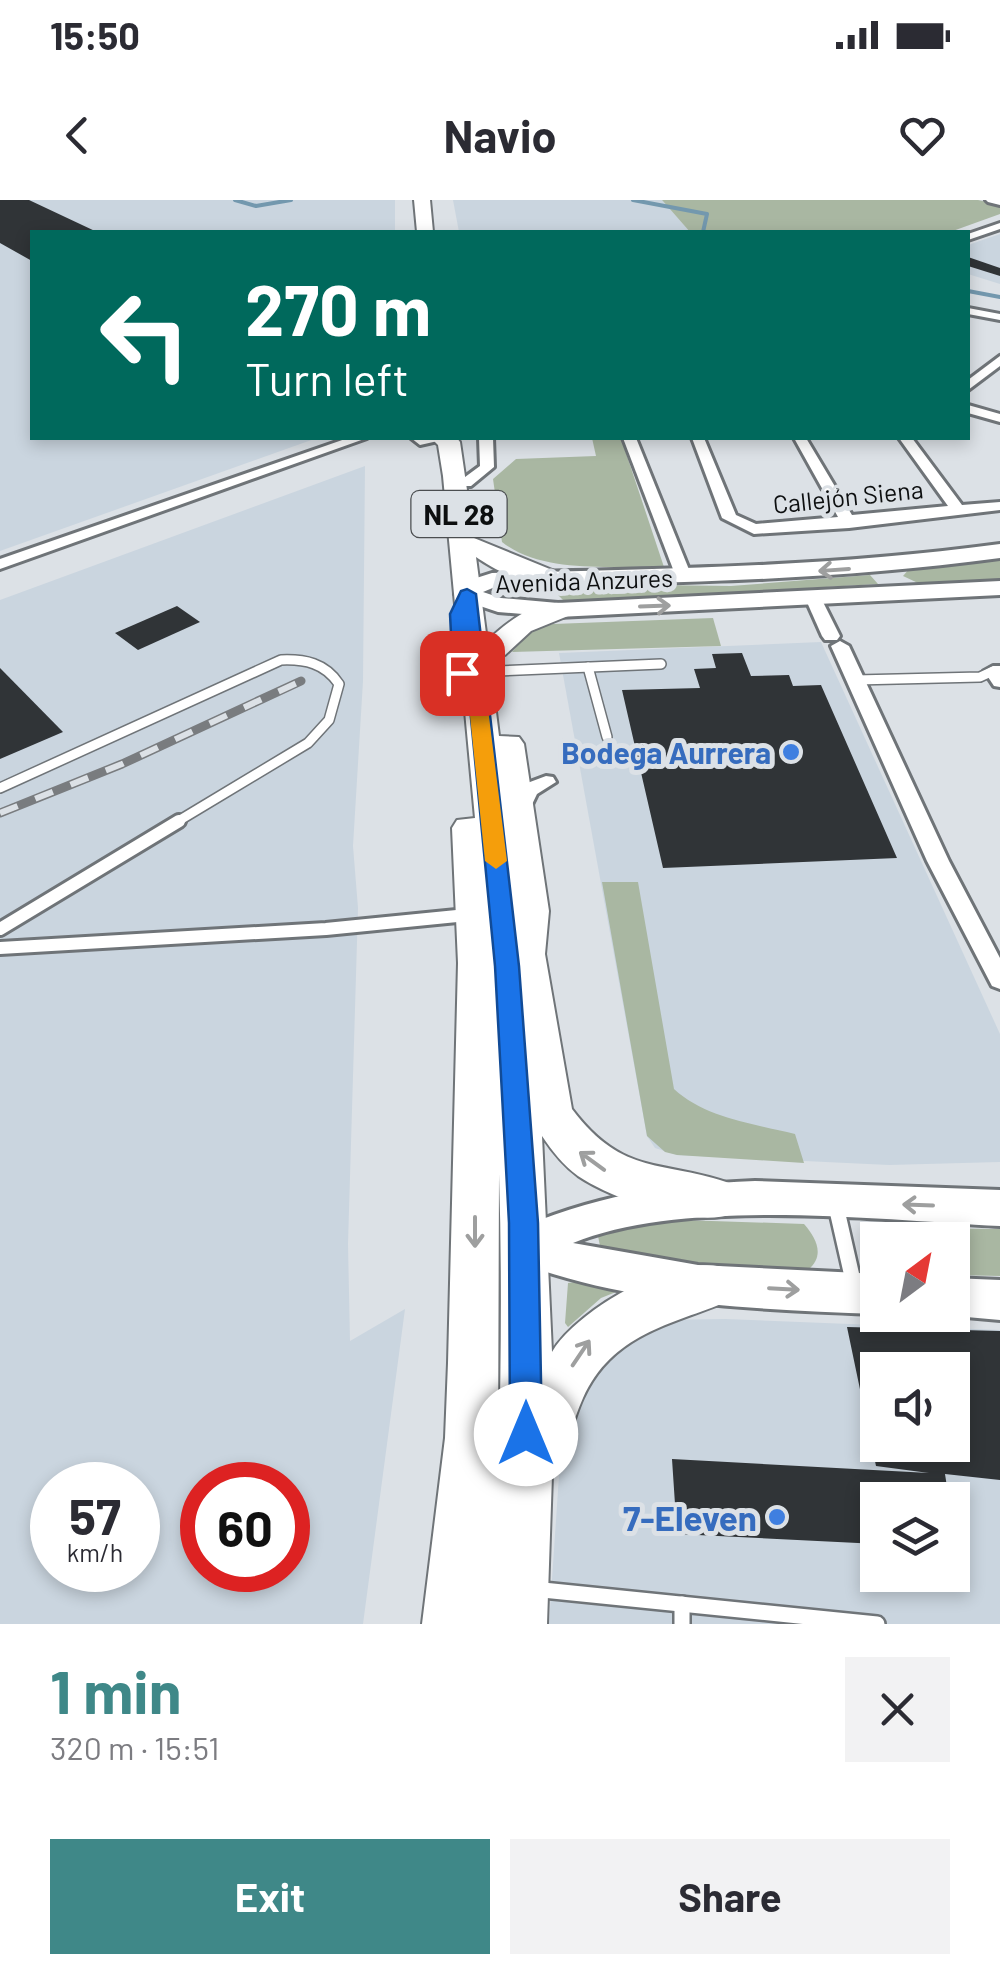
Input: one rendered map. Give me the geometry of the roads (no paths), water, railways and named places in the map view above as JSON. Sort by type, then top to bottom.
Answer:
[{"type":"main road","points":[[422,200],[425,230]]},
{"type":"main road","name":"NL 28","points":[[442,440],[438,443],[452,494],[458,703],[492,939],[524,1246],[526,1510],[518,1606]]},
{"type":"main road","name":"NL 28","points":[[444,440],[479,593],[492,939],[472,1438],[452,1624]]},
{"type":"main road","points":[[479,593],[458,589],[448,512],[452,494],[473,504],[479,593],[496,660],[518,816],[530,911],[526,954],[551,1112]]},
{"type":"main road","points":[[476,545],[497,560],[552,580]]},
{"type":"main road","points":[[458,703],[462,673],[458,614],[479,593]]},
{"type":"main road","points":[[496,660],[521,625],[558,610]]},
{"type":"main road","points":[[524,863],[492,939],[551,1112],[577,1150],[597,1167],[652,1188],[716,1199]]},
{"type":"main road","points":[[476,1624],[488,1547],[502,1305],[509,1276],[524,1246]]},
{"type":"main road","points":[[526,1510],[548,1419],[575,1360],[591,1339],[613,1320],[640,1305],[712,1285]]},
{"type":"street","points":[[970,236],[1000,226]]},
{"type":"street","points":[[970,303],[1000,309]]},
{"type":"street","points":[[970,311],[1000,317]]},
{"type":"street","points":[[970,384],[1000,360]]},
{"type":"street","points":[[970,410],[998,419]]},
{"type":"street","points":[[0,564],[354,440]]},
{"type":"street","points":[[452,494],[486,467],[486,440]]},
{"type":"street","points":[[630,440],[684,577]]},
{"type":"street","name":"Callejón Siena","points":[[699,440],[730,518],[740,525],[771,531],[1000,506]]},
{"type":"street","points":[[801,440],[850,522]]},
{"type":"street","points":[[906,440],[958,510]]},
{"type":"street","name":"Avenida Anzures","points":[[479,593],[552,580],[880,567],[1000,551]]},
{"type":"street","points":[[880,567],[900,594]]},
{"type":"street","points":[[552,580],[548,595],[558,610]]},
{"type":"street","name":"Avenida Anzures","points":[[479,593],[558,610],[1000,588]]},
{"type":"street","points":[[814,600],[856,680],[938,861],[1000,980]]},
{"type":"street","points":[[524,1246],[558,1228],[604,1214],[716,1199],[1000,1208]]},
{"type":"street","points":[[524,1246],[592,1267],[712,1285],[860,1294]]},
{"type":"street","points":[[970,1299],[1000,1300]]},
{"type":"lane","points":[[0,788],[281,660],[317,664],[330,670],[339,684],[329,720],[292,754],[0,930]]},
{"type":"lane","points":[[496,660],[588,667],[661,664]]},
{"type":"lane","points":[[588,667],[607,736]]},
{"type":"lane","points":[[856,680],[998,675]]},
{"type":"lane","points":[[0,948],[326,929],[492,939]]},
{"type":"lane","points":[[835,1202],[860,1274]]},
{"type":"lane","points":[[682,1604],[682,1624]]},
{"type":"lane","points":[[518,1606],[682,1604],[877,1624]]},
{"type":"waterway","points":[[235,200],[256,206],[291,200]]},
{"type":"waterway","points":[[633,200],[707,214],[703,230]]},
{"type":"waterway","points":[[970,291],[1000,297]]},
{"type":"railway","points":[[0,813],[122,764],[301,681]]},
{"type":"place","name":"Bodega Aurrera","points":[[791,752]]},
{"type":"place","name":"7-Eleven","points":[[777,1517]]}]
